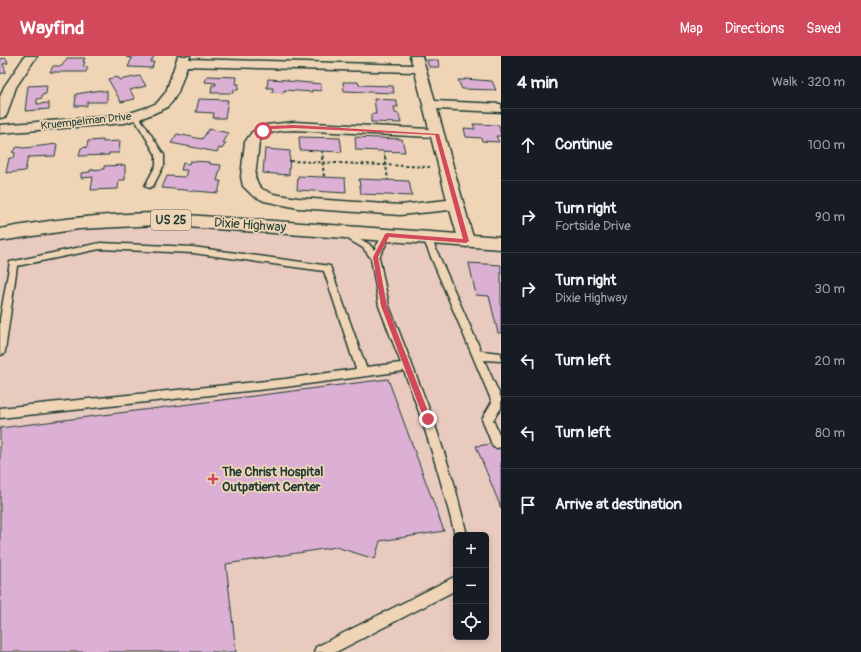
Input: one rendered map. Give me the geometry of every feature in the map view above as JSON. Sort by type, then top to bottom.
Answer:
[{"type":"main road","name":"Dixie Highway","points":[[0,235],[69,223],[131,219],[166,220],[501,243]]},
{"type":"street","points":[[0,114],[10,87],[31,56]]},
{"type":"street","points":[[183,59],[418,63],[466,241]]},
{"type":"street","name":"Kruempelman Drive","points":[[0,129],[126,119],[156,109],[169,99],[173,93],[183,59]]},
{"type":"street","points":[[430,105],[501,108]]},
{"type":"street","points":[[437,134],[294,126],[271,128],[257,135],[252,142],[248,178],[251,186],[257,192],[269,198],[298,203],[400,210],[457,204]]},
{"type":"lane","points":[[136,116],[160,155],[160,164],[149,186]]},
{"type":"lane","points":[[342,232],[366,246],[375,257],[384,306],[430,426],[448,483],[460,532]]},
{"type":"lane","points":[[375,257],[387,235]]},
{"type":"lane","points":[[427,238],[500,404],[487,419],[497,443]]},
{"type":"lane","points":[[0,351],[13,264],[100,246],[193,250],[327,268],[362,372]]},
{"type":"lane","points":[[478,355],[501,357]]},
{"type":"lane","points":[[0,413],[285,383],[407,366]]},
{"type":"lane","points":[[321,652],[453,585]]},
{"type":"path","points":[[322,151],[324,177]]},
{"type":"path","points":[[384,151],[388,180]]},
{"type":"path","points":[[290,161],[447,168]]},
{"type":"shaded area","points":[[98,221],[501,243],[501,652],[0,652],[0,235]]},
{"type":"building","points":[[126,56],[154,56],[151,62],[154,62],[152,68],[128,67],[132,58]]},
{"type":"building","points":[[6,58],[8,63],[3,64],[6,72],[0,74],[0,59]]},
{"type":"building","points":[[67,58],[85,58],[83,67],[88,67],[86,72],[50,72],[53,66],[62,66]]},
{"type":"building","points":[[427,60],[438,60],[439,67],[429,67]]},
{"type":"building","points":[[140,76],[146,86],[130,90],[135,99],[121,102],[108,79],[117,77],[119,80]]},
{"type":"building","points":[[207,76],[237,77],[236,84],[239,84],[238,90],[234,90],[233,93],[211,93],[212,85],[216,85],[216,83],[205,82]]},
{"type":"building","points":[[268,79],[321,84],[321,91],[312,90],[312,92],[284,90],[284,93],[272,92],[273,88],[267,88]]},
{"type":"building","points":[[464,79],[492,81],[496,90],[462,89],[458,80],[465,80]]},
{"type":"building","points":[[343,82],[358,82],[359,85],[393,86],[394,93],[344,91]]},
{"type":"building","points":[[47,85],[46,94],[42,95],[42,98],[37,99],[37,104],[49,103],[49,109],[25,111],[28,86]]},
{"type":"building","points":[[101,90],[107,91],[107,102],[87,102],[87,106],[75,106],[76,94]]},
{"type":"building","points":[[199,99],[228,100],[225,118],[213,118],[214,113],[196,112]]},
{"type":"building","points":[[374,99],[396,100],[398,107],[394,107],[395,113],[399,114],[401,123],[371,122],[371,114],[376,114]]},
{"type":"building","points":[[473,124],[499,125],[501,136],[496,136],[499,142],[482,141],[481,138],[466,137],[464,128],[475,129]]},
{"type":"building","points":[[209,129],[229,133],[223,143],[226,143],[222,149],[219,148],[217,152],[171,143],[177,134],[202,139]]},
{"type":"building","points":[[299,137],[340,138],[342,152],[300,150]]},
{"type":"building","points":[[355,137],[402,139],[405,152],[356,150]]},
{"type":"building","points":[[103,140],[103,142],[120,141],[119,153],[109,153],[109,155],[79,156],[81,148],[87,147],[88,141]]},
{"type":"building","points":[[57,144],[55,156],[28,157],[25,171],[6,173],[9,158],[14,158],[15,153],[12,152],[17,147],[24,148]]},
{"type":"building","points":[[265,149],[290,151],[289,175],[263,173]]},
{"type":"building","points":[[190,161],[210,162],[210,164],[221,165],[217,181],[221,181],[218,193],[162,188],[167,176],[185,177],[187,170],[181,170],[183,163],[189,164]]},
{"type":"building","points":[[125,165],[125,180],[119,180],[118,189],[91,190],[93,177],[81,178],[81,173],[90,172],[90,170],[104,169],[104,166]]},
{"type":"building","points":[[298,176],[345,178],[346,193],[297,190]]},
{"type":"building","points":[[359,179],[409,181],[412,196],[361,194]]},
{"type":"building","points":[[469,263],[501,265],[501,333],[498,333],[489,296],[476,295]]},
{"type":"building","name":"The Christ Hospital Outpatient Center","points":[[388,379],[444,531],[380,541],[375,559],[336,547],[226,564],[236,652],[0,652],[0,428]]},
{"type":"building","points":[[501,443],[501,508],[476,446]]},
{"type":"place","name":"The Christ Hospital Outpatient Center","points":[[213,479]]},
{"type":"route","points":[[263,131],[281,126],[294,126],[437,134],[466,241],[387,235],[375,257],[384,306],[428,419]]}]
